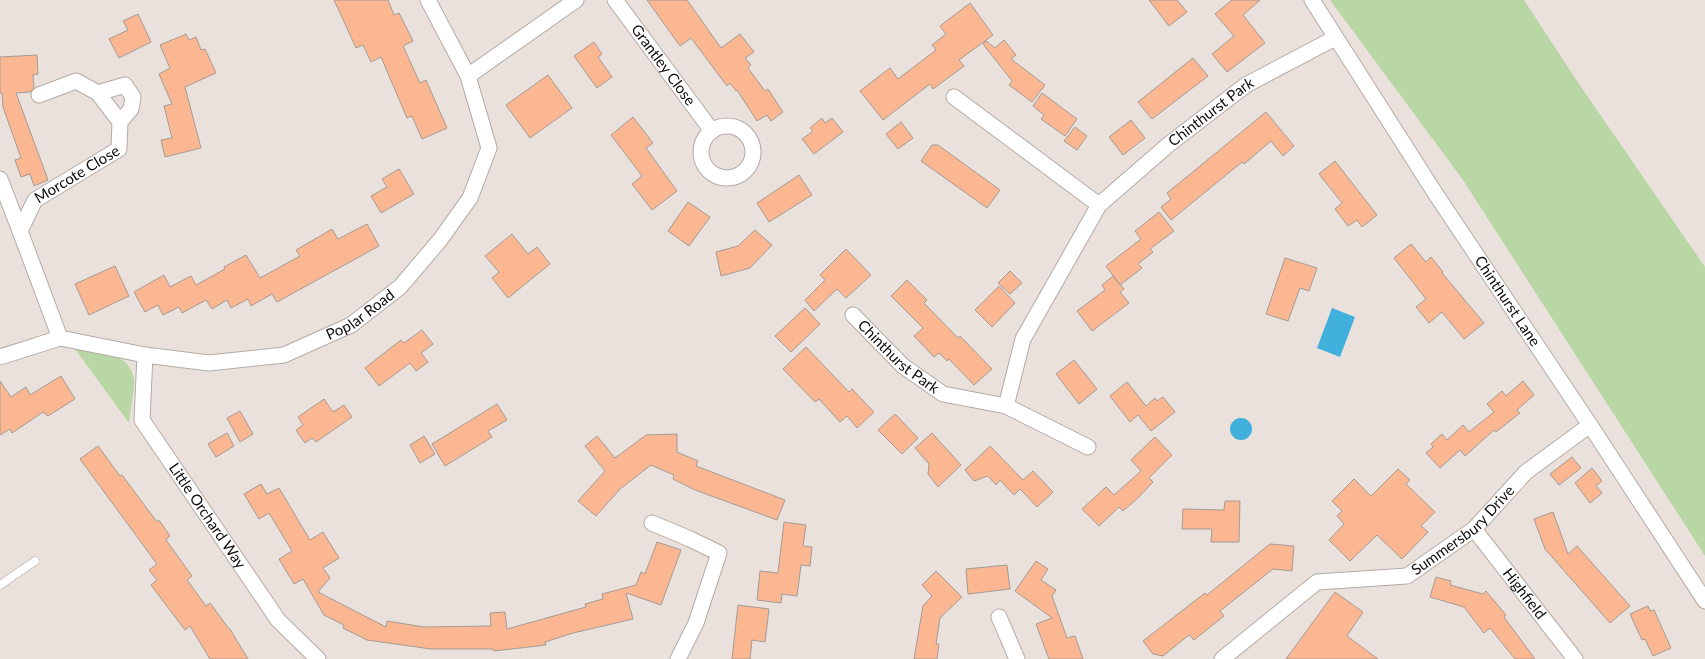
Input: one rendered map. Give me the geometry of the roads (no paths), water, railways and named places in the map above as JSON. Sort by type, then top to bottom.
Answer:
[{"type":"street","name":"Poplar Road","points":[[0,358],[60,338],[146,355],[209,363],[284,355],[351,325],[400,287],[440,240],[470,198],[489,148],[468,76],[428,0]]},
{"type":"street","points":[[468,76],[576,0]]},
{"type":"street","name":"Grantley Close","points":[[615,0],[712,131]]},
{"type":"street","name":"Chinthurst Lane","points":[[1312,0],[1435,194],[1705,601]]},
{"type":"street","name":"Chinthurst Park","points":[[1006,406],[1024,339],[1099,205],[1168,146],[1246,85],[1335,38]]},
{"type":"street","points":[[39,95],[76,81],[98,93]]},
{"type":"street","name":"Morcote Close","points":[[20,231],[35,200],[119,150],[120,122],[131,109],[133,97],[125,85],[98,93],[120,122]]},
{"type":"street","points":[[954,97],[1099,205]]},
{"type":"street","points":[[0,179],[60,338]]},
{"type":"street","name":"Chinthurst Park","points":[[853,315],[903,366],[943,394],[1006,406],[1088,447]]},
{"type":"street","name":"Little Orchard Way","points":[[146,355],[142,420],[278,620],[318,659]]},
{"type":"street","name":"Summersbury Drive","points":[[1222,659],[1317,582],[1407,576],[1474,529],[1526,472],[1590,425]]},
{"type":"street","points":[[652,523],[690,538],[719,553],[696,623],[678,659]]},
{"type":"street","name":"Highfield","points":[[1474,529],[1575,659]]},
{"type":"street","points":[[999,618],[1016,659]]},
{"type":"lane","points":[[0,586],[35,560]]},
{"type":"water","points":[[1332,308],[1355,317],[1340,357],[1317,348]]},
{"type":"water","points":[[1237,418],[1245,418],[1252,425],[1252,433],[1245,440],[1237,440],[1230,433],[1230,425]]}]
